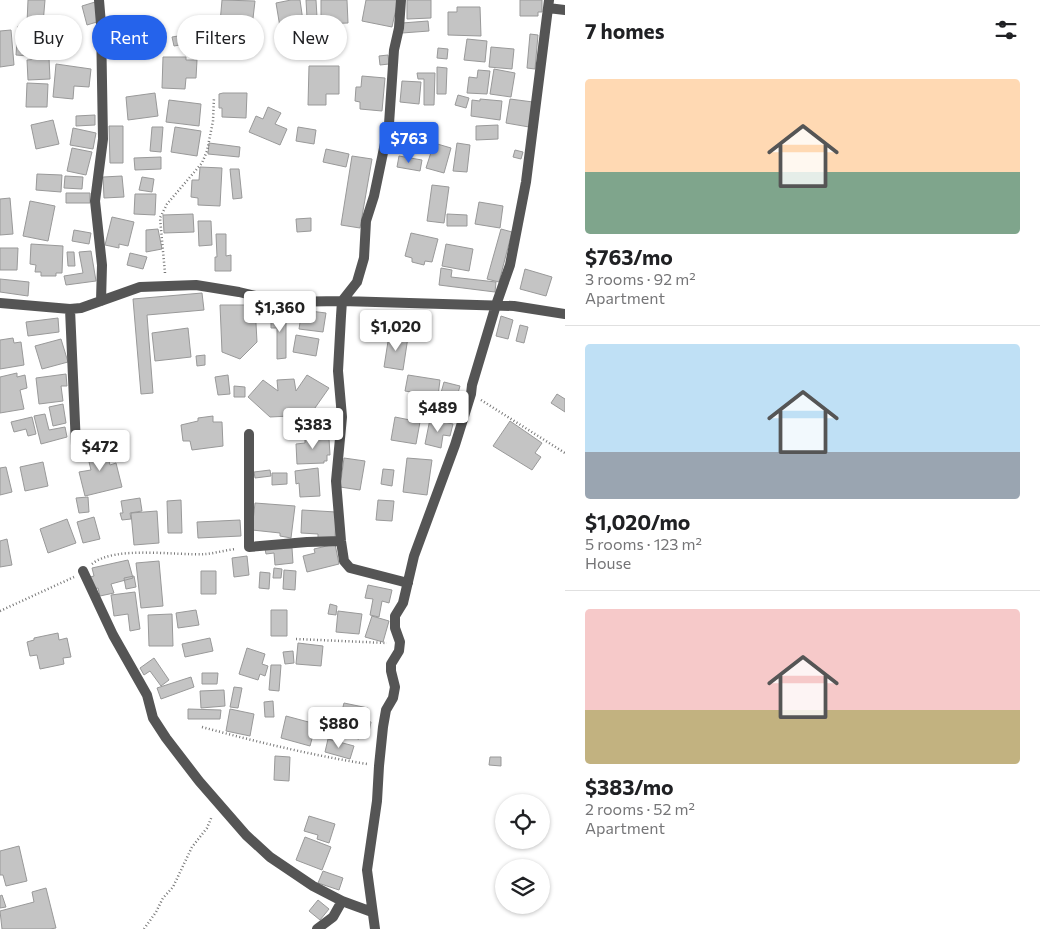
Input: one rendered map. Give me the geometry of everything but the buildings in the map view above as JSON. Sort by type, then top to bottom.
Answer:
[{"type":"street","points":[[99,0],[103,139],[94,201],[102,265],[101,301]]},
{"type":"street","points":[[402,0],[394,50],[389,124],[374,196],[366,221],[364,258],[357,282],[342,301],[338,371],[342,417],[336,481],[344,561],[350,568],[408,583]]},
{"type":"street","points":[[375,929],[367,870],[377,801],[386,710],[393,698],[395,687],[390,671],[391,664],[399,651],[400,642],[395,628],[395,616],[402,603],[414,556],[472,394],[472,385],[510,265],[526,182],[548,4],[565,10]]},
{"type":"street","points":[[0,303],[70,309],[81,308],[140,287],[196,285],[281,302],[342,301],[514,306],[565,314]]},
{"type":"street","points":[[70,309],[76,446]]},
{"type":"street","points":[[249,434],[249,547],[341,541]]},
{"type":"street","points":[[83,571],[113,635],[147,695],[153,718],[180,757],[216,800],[246,835],[270,856],[313,886],[342,901],[372,912]]},
{"type":"street","points":[[317,929],[333,917],[342,901]]},
{"type":"path","points":[[165,285],[164,245],[160,218],[166,204],[202,164],[213,121],[214,96]]},
{"type":"path","points":[[472,394],[565,453]]},
{"type":"path","points":[[0,611],[79,575],[95,561],[108,556],[139,552],[206,554],[249,547]]},
{"type":"path","points":[[296,639],[400,642]]},
{"type":"path","points":[[202,727],[255,742],[318,756],[379,766]]},
{"type":"path","points":[[144,929],[153,918],[163,898],[179,878],[192,847],[207,828],[216,800]]}]
